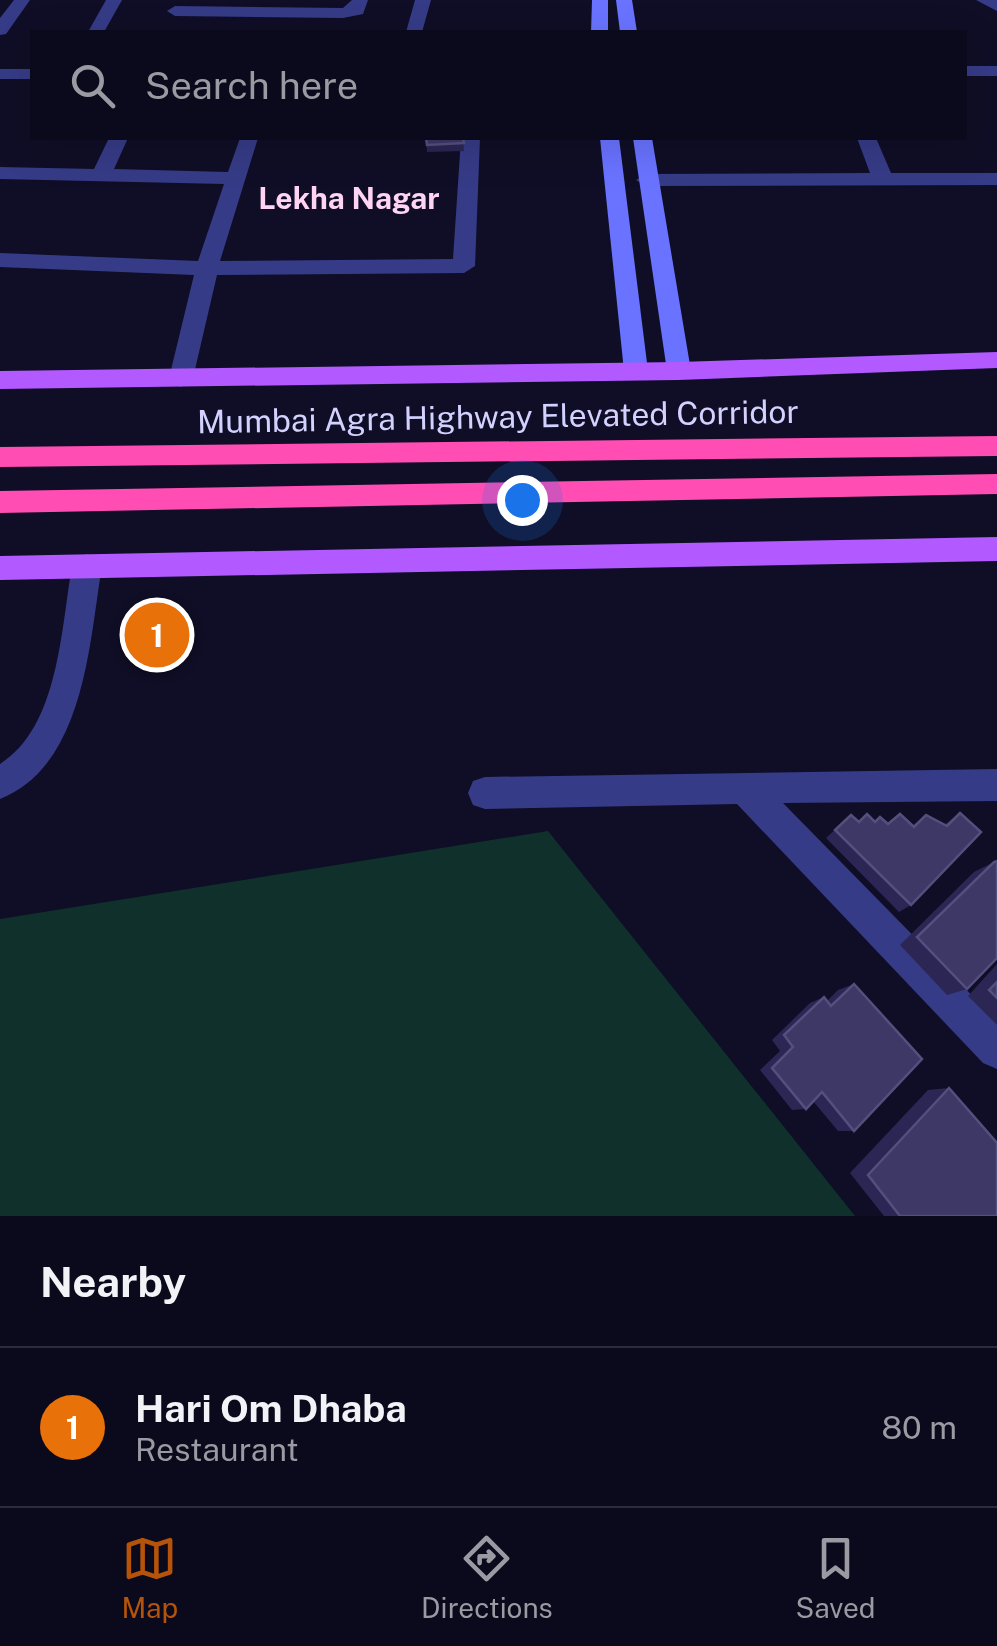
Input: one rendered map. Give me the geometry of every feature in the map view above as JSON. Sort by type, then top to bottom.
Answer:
[{"type":"highway","name":"Mumbai Agra Highway Elevated Corridor","points":[[0,458],[997,446]]},
{"type":"highway","points":[[0,502],[997,484]]},
{"type":"main road","points":[[600,0],[600,30]]},
{"type":"main road","points":[[624,0],[629,30]]},
{"type":"main road","points":[[609,140],[636,371]]},
{"type":"main road","points":[[642,140],[679,370]]},
{"type":"main road","points":[[0,380],[636,371],[997,360]]},
{"type":"main road","points":[[0,568],[997,549]]},
{"type":"street","points":[[0,30],[22,0]]},
{"type":"street","points":[[97,30],[114,0]]},
{"type":"street","points":[[166,30],[178,6],[343,14],[357,10],[360,0]]},
{"type":"street","points":[[415,30],[423,0]]},
{"type":"street","points":[[984,0],[997,6]]},
{"type":"street","points":[[967,71],[997,71]]},
{"type":"street","points":[[0,74],[30,74]]},
{"type":"street","points":[[101,175],[117,140]]},
{"type":"street","points":[[181,378],[207,268],[248,140]]},
{"type":"street","points":[[0,260],[207,268],[464,266],[471,140]]},
{"type":"street","points":[[868,140],[882,178]]},
{"type":"street","points":[[0,173],[236,178]]},
{"type":"street","points":[[646,180],[997,179]]},
{"type":"street","points":[[0,783],[39,750],[59,707],[87,566]]},
{"type":"street","points":[[485,793],[997,785]]},
{"type":"street","points":[[744,787],[997,1050]]},
{"type":"green space","points":[[548,831],[855,1216],[0,1216],[0,919]]},
{"type":"building","points":[[426,140],[464,143],[427,145]]},
{"type":"building","points":[[960,813],[981,832],[911,905],[835,830],[851,815],[859,822],[867,814],[875,822],[880,817],[888,824],[900,814],[914,827],[926,815],[947,826]]},
{"type":"building","points":[[997,861],[997,958],[967,989],[917,937]]},
{"type":"building","points":[[997,982],[997,998],[989,990]]},
{"type":"building","points":[[854,984],[922,1059],[854,1131],[822,1092],[806,1109],[772,1068],[793,1047],[784,1035],[824,997],[831,1006]]},
{"type":"building","points":[[949,1088],[997,1143],[997,1216],[900,1216],[868,1175]]},
{"type":"place","name":"Hari Om Dhaba","points":[[157,635]]},
{"type":"district","name":"Lekha Nagar","points":[[349,199]]}]
